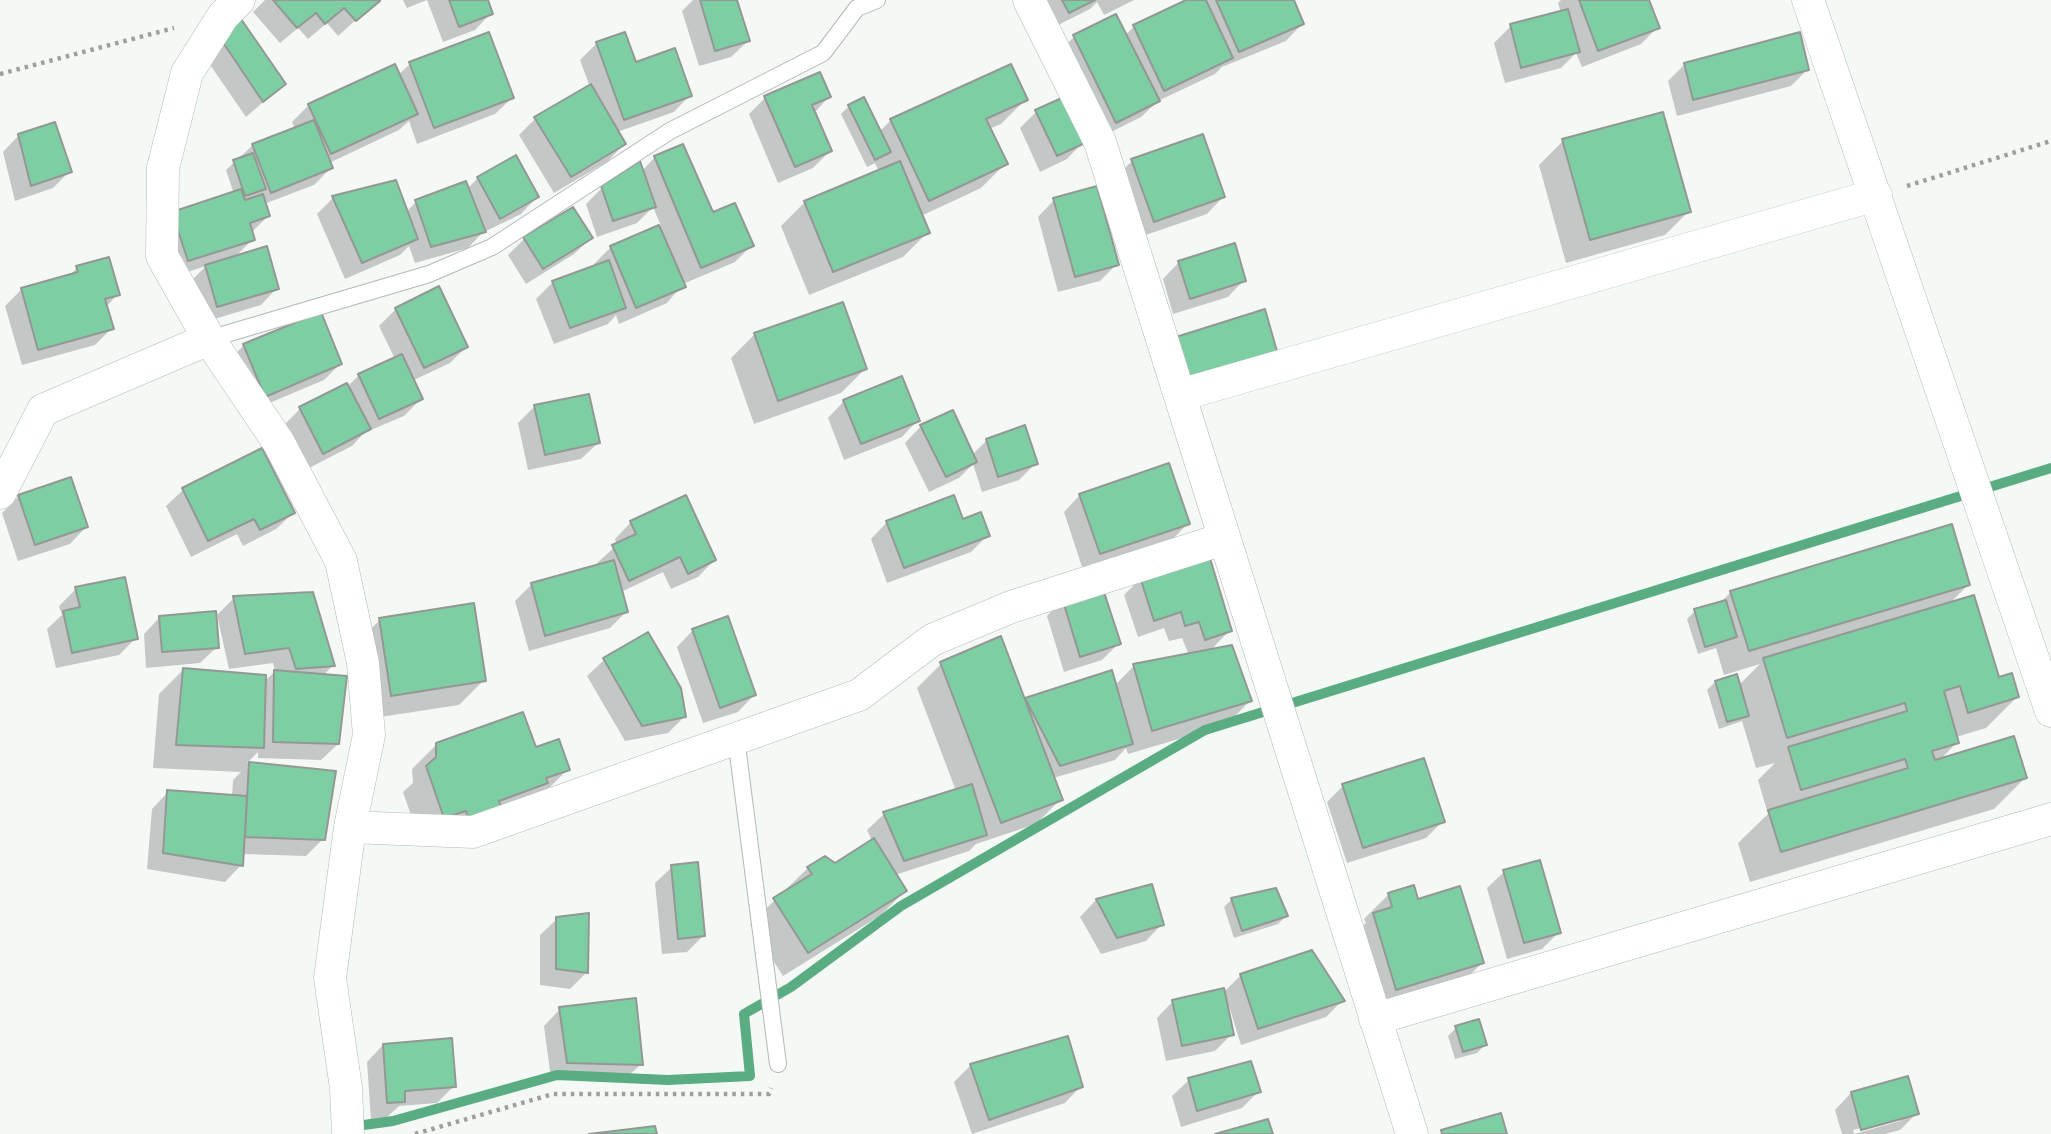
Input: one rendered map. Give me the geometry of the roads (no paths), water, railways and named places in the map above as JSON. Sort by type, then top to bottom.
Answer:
[{"type":"street","points":[[1029,0],[1100,142],[1412,1134]]},
{"type":"street","points":[[1808,0],[2051,711]]},
{"type":"street","points":[[231,8],[187,73],[163,168],[162,256],[209,339],[279,443],[341,561],[363,663],[369,735],[350,827],[330,978],[346,1088],[348,1134]]},
{"type":"street","points":[[1180,395],[1876,195]]},
{"type":"street","points":[[0,493],[43,410],[209,339]]},
{"type":"street","points":[[350,827],[473,832],[859,695],[932,640],[1011,607],[1223,539]]},
{"type":"street","points":[[1375,1019],[2051,819]]},
{"type":"lane","points":[[209,339],[429,274],[492,247],[670,131],[823,53],[857,8],[877,0]]},
{"type":"lane","points":[[736,738],[778,1064]]},
{"type":"waterway","points":[[349,1127],[393,1121],[557,1075],[668,1080],[750,1076],[744,1014],[791,987],[901,906],[1205,730],[2051,468]]}]
